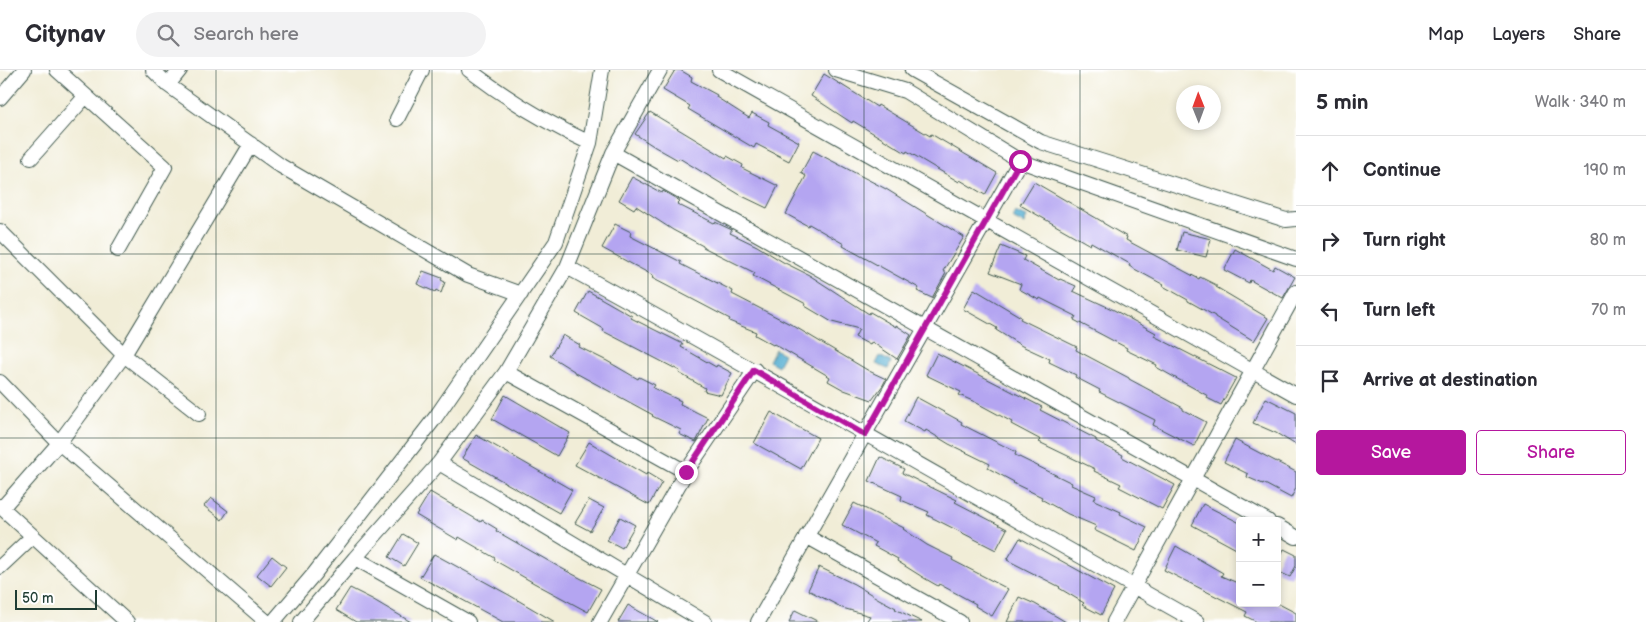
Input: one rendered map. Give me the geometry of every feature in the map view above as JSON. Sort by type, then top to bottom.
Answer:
[{"type":"street","points":[[0,98],[24,70]]},
{"type":"street","points":[[57,70],[165,167],[118,250]]},
{"type":"street","points":[[153,70],[168,85],[281,166],[468,275],[521,294]]},
{"type":"street","points":[[168,85],[180,70]]},
{"type":"street","points":[[397,120],[422,70]]},
{"type":"street","points":[[469,70],[489,85],[550,123],[590,143]]},
{"type":"street","points":[[273,622],[314,574],[435,418],[556,242],[590,143],[602,70]]},
{"type":"street","points":[[301,622],[439,463],[506,372],[567,267],[613,153],[660,70]]},
{"type":"street","points":[[719,70],[1296,395]]},
{"type":"street","points":[[836,70],[905,91],[1020,161],[1296,259]]},
{"type":"street","points":[[912,70],[1041,142],[1286,220],[1296,218]]},
{"type":"street","points":[[31,158],[85,97]]},
{"type":"street","points":[[127,622],[1,507],[59,443],[124,355],[251,144]]},
{"type":"street","points":[[613,153],[1261,517]]},
{"type":"street","points":[[758,622],[1020,161]]},
{"type":"street","points":[[0,231],[124,355],[199,414]]},
{"type":"street","points":[[567,267],[754,370],[865,435],[1197,622]]},
{"type":"street","points":[[1114,622],[1296,292]]},
{"type":"street","points":[[600,622],[686,472],[754,370]]},
{"type":"street","points":[[506,372],[686,472]]},
{"type":"street","points":[[0,382],[59,443],[268,622]]},
{"type":"street","points":[[439,463],[705,622]]},
{"type":"street","points":[[1281,528],[1296,537]]},
{"type":"street","points":[[0,567],[33,536]]},
{"type":"street","points":[[806,536],[960,622]]},
{"type":"street","points":[[355,558],[468,622]]},
{"type":"water","points":[[1015,212],[1027,217],[1024,224],[1012,218]]},
{"type":"water","points":[[775,349],[784,354],[778,366],[769,361]]},
{"type":"water","points":[[880,356],[891,362],[888,369],[876,364]]},
{"type":"building","points":[[675,70],[680,70],[692,77],[691,81],[717,95],[716,97],[749,118],[752,113],[769,122],[768,125],[799,142],[789,161],[756,144],[754,148],[688,109],[690,106],[663,90]]},
{"type":"building","points":[[824,74],[877,107],[878,105],[930,136],[931,134],[997,173],[985,195],[907,151],[906,153],[853,121],[852,123],[811,96]]},
{"type":"building","points":[[650,112],[726,158],[727,156],[743,165],[742,168],[778,186],[767,208],[742,196],[635,134]]},
{"type":"building","points":[[813,151],[886,189],[964,237],[943,271],[946,273],[932,298],[917,291],[919,288],[843,246],[844,244],[809,224],[808,226],[786,214],[806,176],[801,173]]},
{"type":"building","points":[[632,177],[680,201],[677,204],[732,230],[730,233],[809,275],[869,314],[870,312],[911,335],[897,359],[872,342],[870,345],[855,337],[859,329],[832,322],[805,306],[806,304],[753,276],[755,273],[703,247],[636,206],[634,209],[619,200]]},
{"type":"building","points":[[1034,182],[1127,237],[1126,240],[1199,279],[1200,277],[1216,285],[1216,287],[1268,318],[1254,341],[1164,285],[1129,266],[1130,264],[1091,242],[1090,245],[1020,205]]},
{"type":"building","points":[[615,224],[631,232],[630,236],[733,291],[732,294],[792,325],[869,371],[886,379],[883,385],[872,400],[844,390],[828,381],[830,377],[755,335],[756,332],[729,321],[730,319],[652,278],[654,276],[602,248]]},
{"type":"building","points":[[1182,232],[1211,239],[1206,257],[1177,250]]},
{"type":"building","points":[[1001,246],[1025,256],[1023,260],[1059,280],[1076,286],[1073,291],[1114,310],[1156,333],[1154,336],[1236,378],[1221,405],[1156,367],[1157,365],[1126,350],[1127,348],[1074,320],[1076,316],[1019,289],[1021,284],[990,272]]},
{"type":"building","points":[[1235,249],[1273,270],[1275,266],[1295,277],[1283,298],[1250,280],[1249,283],[1224,270]]},
{"type":"building","points":[[423,271],[442,278],[441,280],[445,282],[441,293],[417,284]]},
{"type":"building","points":[[974,289],[1021,317],[1020,319],[1077,347],[1076,350],[1206,422],[1194,446],[1153,425],[1155,420],[1099,392],[1100,390],[1075,377],[1076,375],[1049,362],[1050,359],[1022,346],[996,330],[997,328],[963,309]]},
{"type":"building","points":[[588,291],[632,316],[631,318],[683,344],[681,347],[716,367],[717,365],[732,373],[721,395],[704,391],[705,388],[679,373],[680,371],[603,331],[604,329],[576,313]]},
{"type":"building","points":[[563,335],[580,345],[579,347],[638,379],[639,377],[655,385],[653,388],[681,401],[680,404],[708,418],[696,442],[679,434],[681,430],[652,416],[574,372],[550,356]]},
{"type":"building","points":[[937,353],[1042,407],[1040,410],[1096,439],[1096,441],[1123,455],[1122,457],[1175,485],[1162,509],[1119,487],[1121,484],[1094,471],[1095,469],[1039,442],[1041,440],[1011,424],[1012,422],[959,395],[961,392],[926,375]]},
{"type":"building","points":[[505,395],[570,433],[557,456],[492,419]]},
{"type":"building","points":[[916,397],[962,422],[961,424],[1016,452],[1015,455],[1096,496],[1094,500],[1121,512],[1120,514],[1147,527],[1136,551],[1094,530],[1096,526],[1068,514],[1041,499],[1042,497],[1013,483],[988,468],[990,464],[949,444],[926,430],[925,432],[904,421]]},
{"type":"building","points":[[1266,398],[1296,413],[1296,445],[1276,433],[1253,423]]},
{"type":"building","points":[[771,412],[818,438],[801,469],[754,443]]},
{"type":"building","points":[[476,435],[572,490],[559,513],[462,458]]},
{"type":"building","points":[[1235,440],[1296,472],[1296,488],[1291,498],[1247,477],[1248,474],[1224,462]]},
{"type":"building","points":[[589,442],[646,475],[647,473],[662,482],[649,505],[575,465]]},
{"type":"building","points":[[880,457],[904,469],[902,473],[957,500],[955,502],[1007,529],[996,550],[927,515],[929,512],[901,500],[902,496],[869,481]]},
{"type":"building","points":[[430,492],[481,522],[482,520],[497,529],[496,531],[559,567],[601,589],[588,612],[494,560],[495,558],[459,537],[458,540],[416,515]]},
{"type":"building","points":[[211,498],[228,511],[222,520],[204,506]]},
{"type":"building","points":[[589,500],[604,508],[590,531],[575,523]]},
{"type":"building","points":[[854,503],[904,528],[927,545],[953,558],[952,560],[1008,589],[992,616],[975,606],[976,604],[924,578],[897,561],[898,559],[874,546],[876,543],[842,525]]},
{"type":"building","points":[[1203,504],[1236,521],[1236,549],[1192,525]]},
{"type":"building","points":[[620,517],[635,525],[622,548],[607,540]]},
{"type":"building","points":[[403,534],[418,543],[404,566],[389,557]]},
{"type":"building","points":[[1020,538],[1114,590],[1101,615],[1082,605],[1084,603],[1060,587],[1007,560]]},
{"type":"building","points":[[1176,546],[1223,573],[1221,576],[1236,582],[1236,606],[1164,570]]},
{"type":"building","points":[[1284,549],[1296,555],[1296,566],[1290,577],[1281,573],[1281,555]]},
{"type":"building","points":[[434,554],[555,622],[503,622],[420,577]]},
{"type":"building","points":[[272,556],[286,567],[271,586],[257,575]]},
{"type":"building","points":[[819,567],[922,622],[866,622],[870,616],[839,607],[808,590]]},
{"type":"building","points":[[350,588],[411,622],[356,622],[336,610]]},
{"type":"building","points":[[1019,597],[1035,604],[1066,622],[1007,622]]},
{"type":"building","points":[[628,605],[658,622],[618,622]]},
{"type":"building","points":[[1281,605],[1296,613],[1296,622],[1257,622],[1245,616],[1247,612],[1237,607],[1281,607]]},
{"type":"building","points":[[795,610],[819,622],[789,622]]},
{"type":"route","points":[[686,472],[754,370],[865,435],[1020,161]]}]
